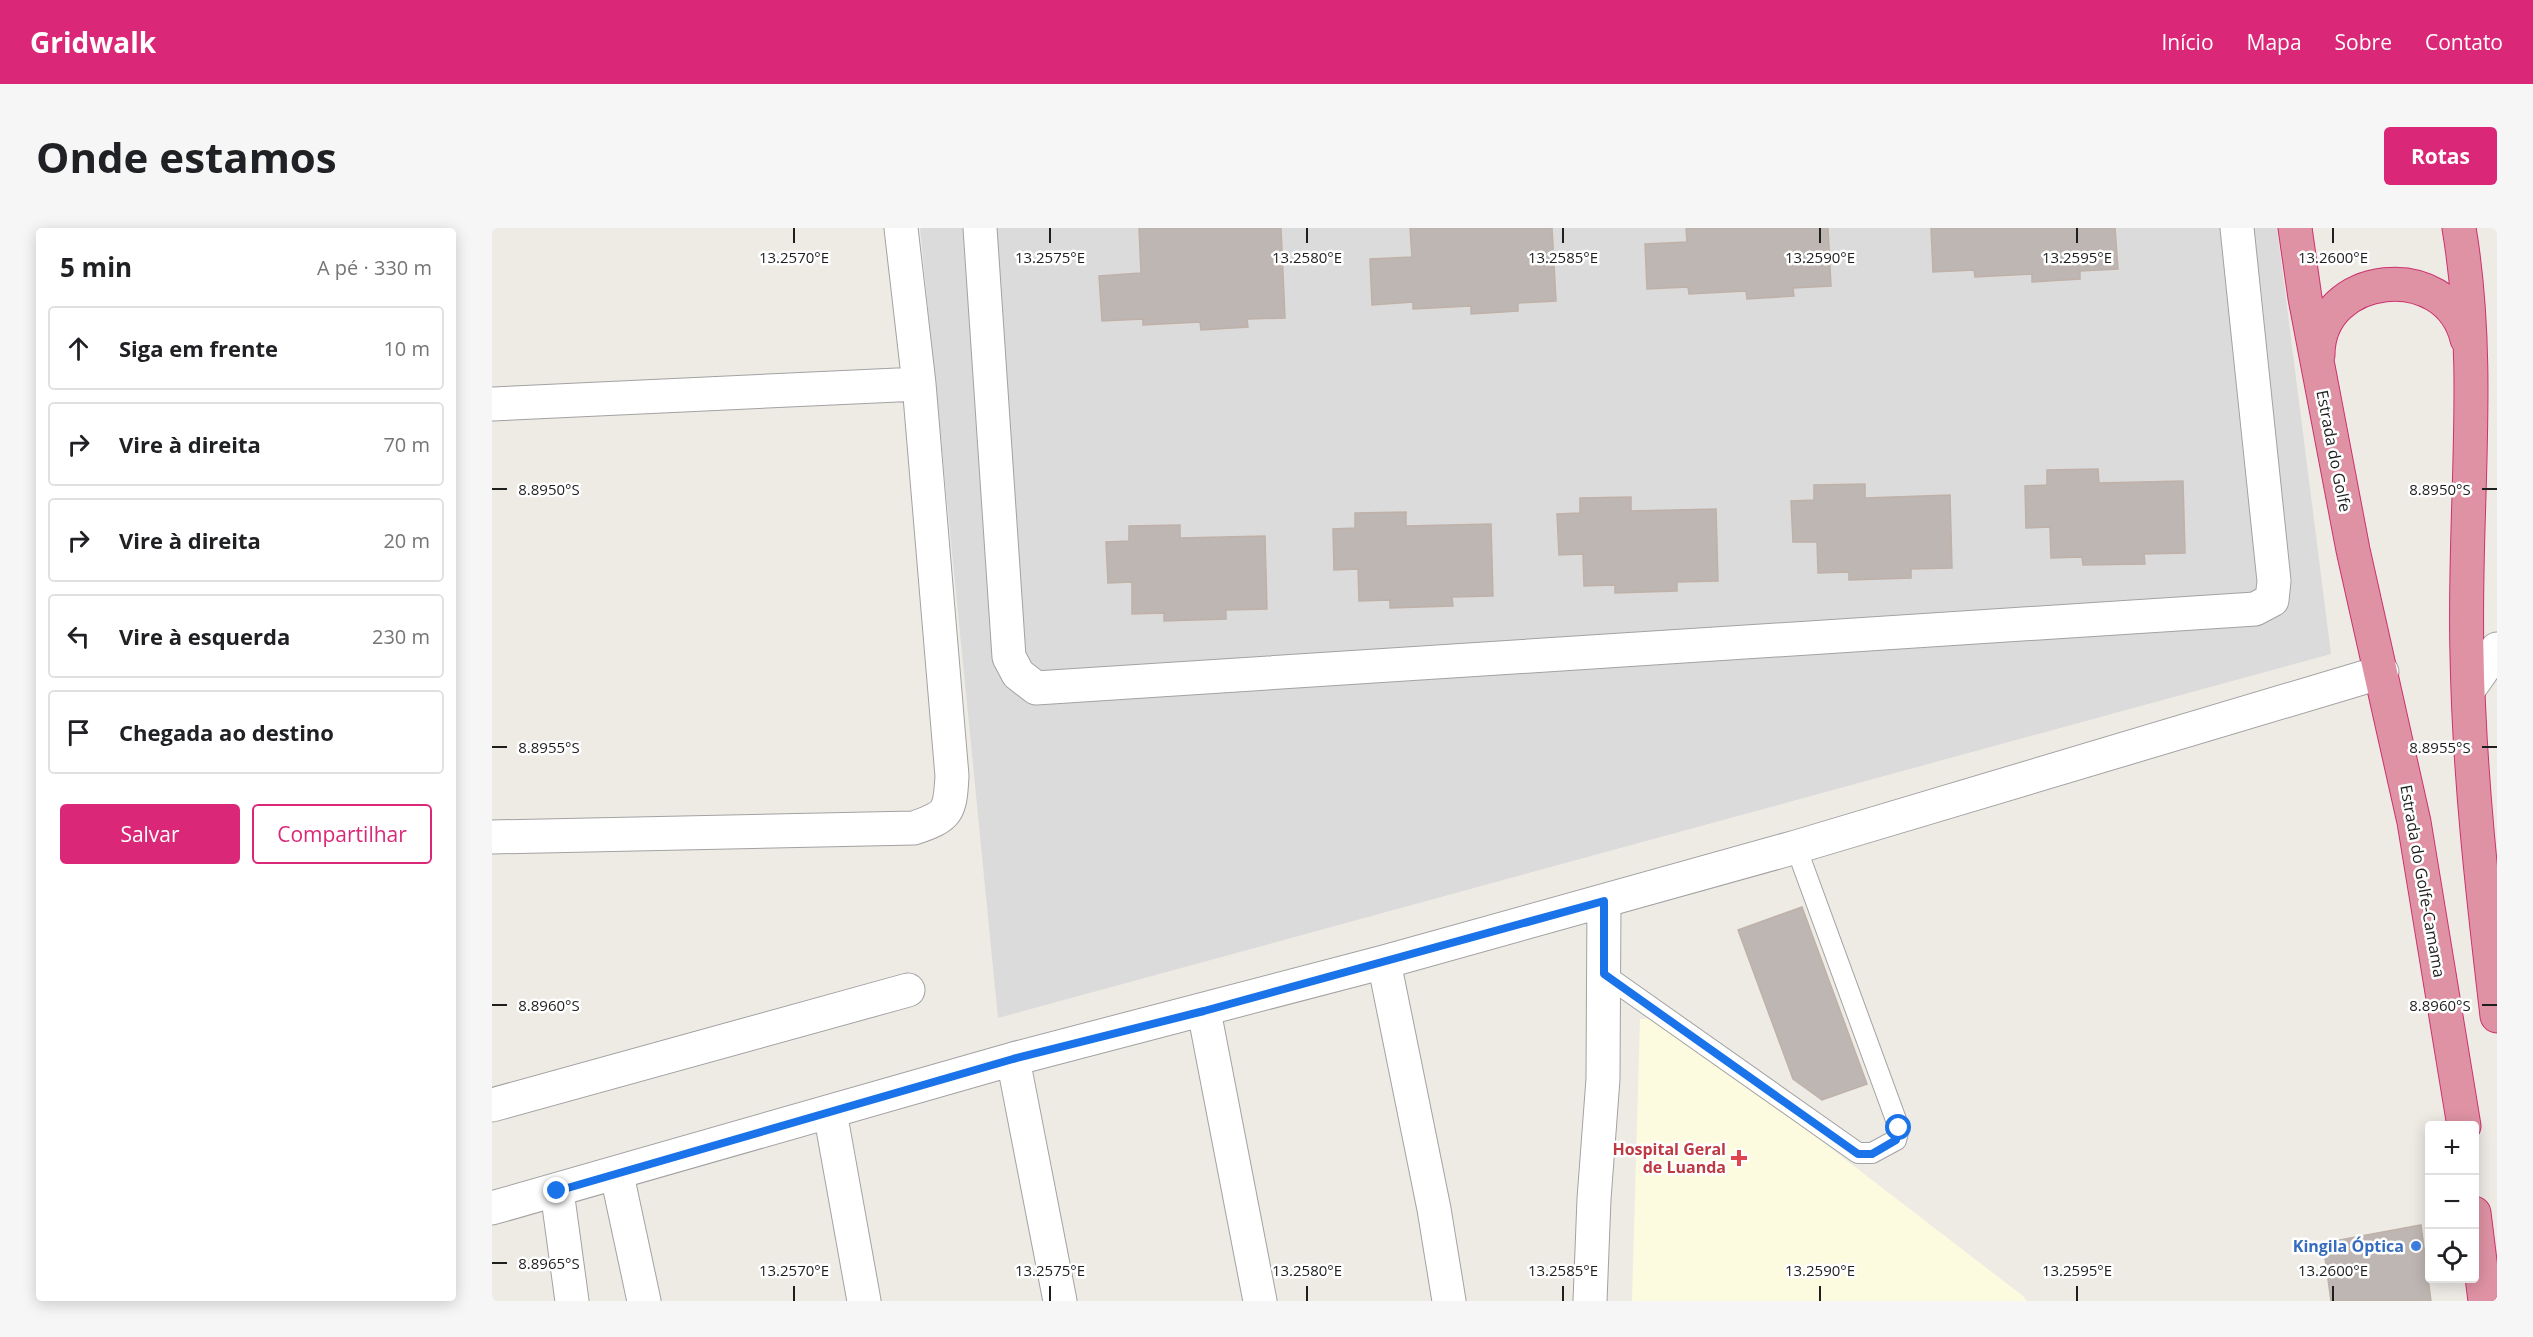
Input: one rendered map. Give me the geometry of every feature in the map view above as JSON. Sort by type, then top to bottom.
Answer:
[{"type":"highway","name":"Estrada do Golfe","points":[[2295,228],[2353,550],[2382,672]]},
{"type":"highway","points":[[2459,228],[2464,256],[2469,347],[2471,455],[2482,652],[2469,689],[2475,825],[2497,1016]]},
{"type":"highway","points":[[2318,363],[2321,338],[2332,315],[2350,297],[2373,286],[2386,284],[2412,285],[2435,295],[2454,312],[2469,347]]},
{"type":"highway","name":"Estrada do Golfe-Camama","points":[[2382,672],[2418,845],[2463,1121]]},
{"type":"highway","points":[[2477,1229],[2485,1301]]},
{"type":"street","points":[[492,837],[914,828],[939,820],[950,803],[952,776],[919,384],[901,228]]},
{"type":"street","points":[[980,228],[1009,657],[1018,674],[1035,688],[2255,609],[2272,600],[2274,581],[2237,228]]},
{"type":"street","points":[[492,404],[919,384]]},
{"type":"street","points":[[492,1208],[617,1175],[1013,1059],[1204,1011],[1796,847],[2382,672]]},
{"type":"street","points":[[1590,1301],[1594,1199],[1603,1079],[1604,901]]},
{"type":"street","points":[[1384,962],[1434,1209],[1449,1301]]},
{"type":"street","points":[[492,1105],[908,990]]},
{"type":"street","points":[[1204,1011],[1260,1301]]},
{"type":"street","points":[[1013,1059],[1060,1301]]},
{"type":"street","points":[[830,1112],[864,1301]]},
{"type":"street","points":[[617,1175],[644,1301]]},
{"type":"street","points":[[557,1191],[572,1301]]},
{"type":"lane","points":[[1604,974],[1858,1154],[1872,1154],[1896,1140],[1899,1128],[1796,847]]},
{"type":"shaded area","points":[[920,228],[2277,228],[2331,654],[998,1018]]},
{"type":"shaded area","name":"Hospital Geral de Luanda","points":[[1661,1018],[2027,1301],[1632,1301],[1640,1019]]},
{"type":"building","points":[[1139,228],[1281,228],[1285,318],[1247,319],[1248,327],[1201,330],[1200,322],[1143,325],[1143,319],[1102,321],[1099,276],[1141,273]]},
{"type":"building","points":[[1410,228],[1552,228],[1556,301],[1518,303],[1518,311],[1471,314],[1471,306],[1413,309],[1413,302],[1372,305],[1370,259],[1412,257]]},
{"type":"building","points":[[1686,228],[1828,228],[1831,286],[1793,288],[1794,296],[1747,299],[1746,291],[1689,294],[1688,287],[1647,289],[1645,244],[1687,242]]},
{"type":"building","points":[[1931,228],[2115,228],[2118,269],[2080,271],[2080,279],[2032,282],[2032,274],[1975,277],[1974,270],[1933,272]]},
{"type":"building","points":[[2098,469],[2099,483],[2183,481],[2185,553],[2144,554],[2145,564],[2083,565],[2082,557],[2051,558],[2050,527],[2026,528],[2025,486],[2047,485],[2047,470]]},
{"type":"building","points":[[1865,484],[1865,498],[1950,495],[1952,568],[1911,569],[1911,578],[1849,580],[1849,572],[1818,573],[1817,542],[1793,542],[1791,501],[1814,500],[1814,485]]},
{"type":"building","points":[[1631,497],[1631,511],[1716,509],[1718,581],[1677,582],[1677,591],[1615,593],[1615,585],[1584,586],[1583,554],[1559,555],[1557,514],[1580,513],[1580,498]]},
{"type":"building","points":[[1406,512],[1406,526],[1491,524],[1493,596],[1452,597],[1453,606],[1390,608],[1390,600],[1359,601],[1358,569],[1334,570],[1333,529],[1355,528],[1355,513]]},
{"type":"building","points":[[1180,525],[1180,538],[1265,536],[1267,609],[1226,610],[1226,619],[1164,621],[1164,613],[1132,614],[1132,582],[1108,583],[1106,542],[1129,541],[1129,526]]},
{"type":"building","points":[[1802,907],[1867,1084],[1822,1100],[1793,1079],[1738,930]]},
{"type":"building","points":[[2421,1225],[2425,1255],[2425,1283],[2429,1283],[2431,1301],[2331,1301],[2323,1243]]},
{"type":"place","name":"Hospital Geral de Luanda","points":[[1739,1158]]},
{"type":"place","name":"Kingila Óptica","points":[[2416,1246]]},
{"type":"route","points":[[557,1191],[1013,1059],[1204,1011],[1604,901],[1604,974],[1858,1154],[1872,1154],[1896,1140],[1899,1128]]}]
